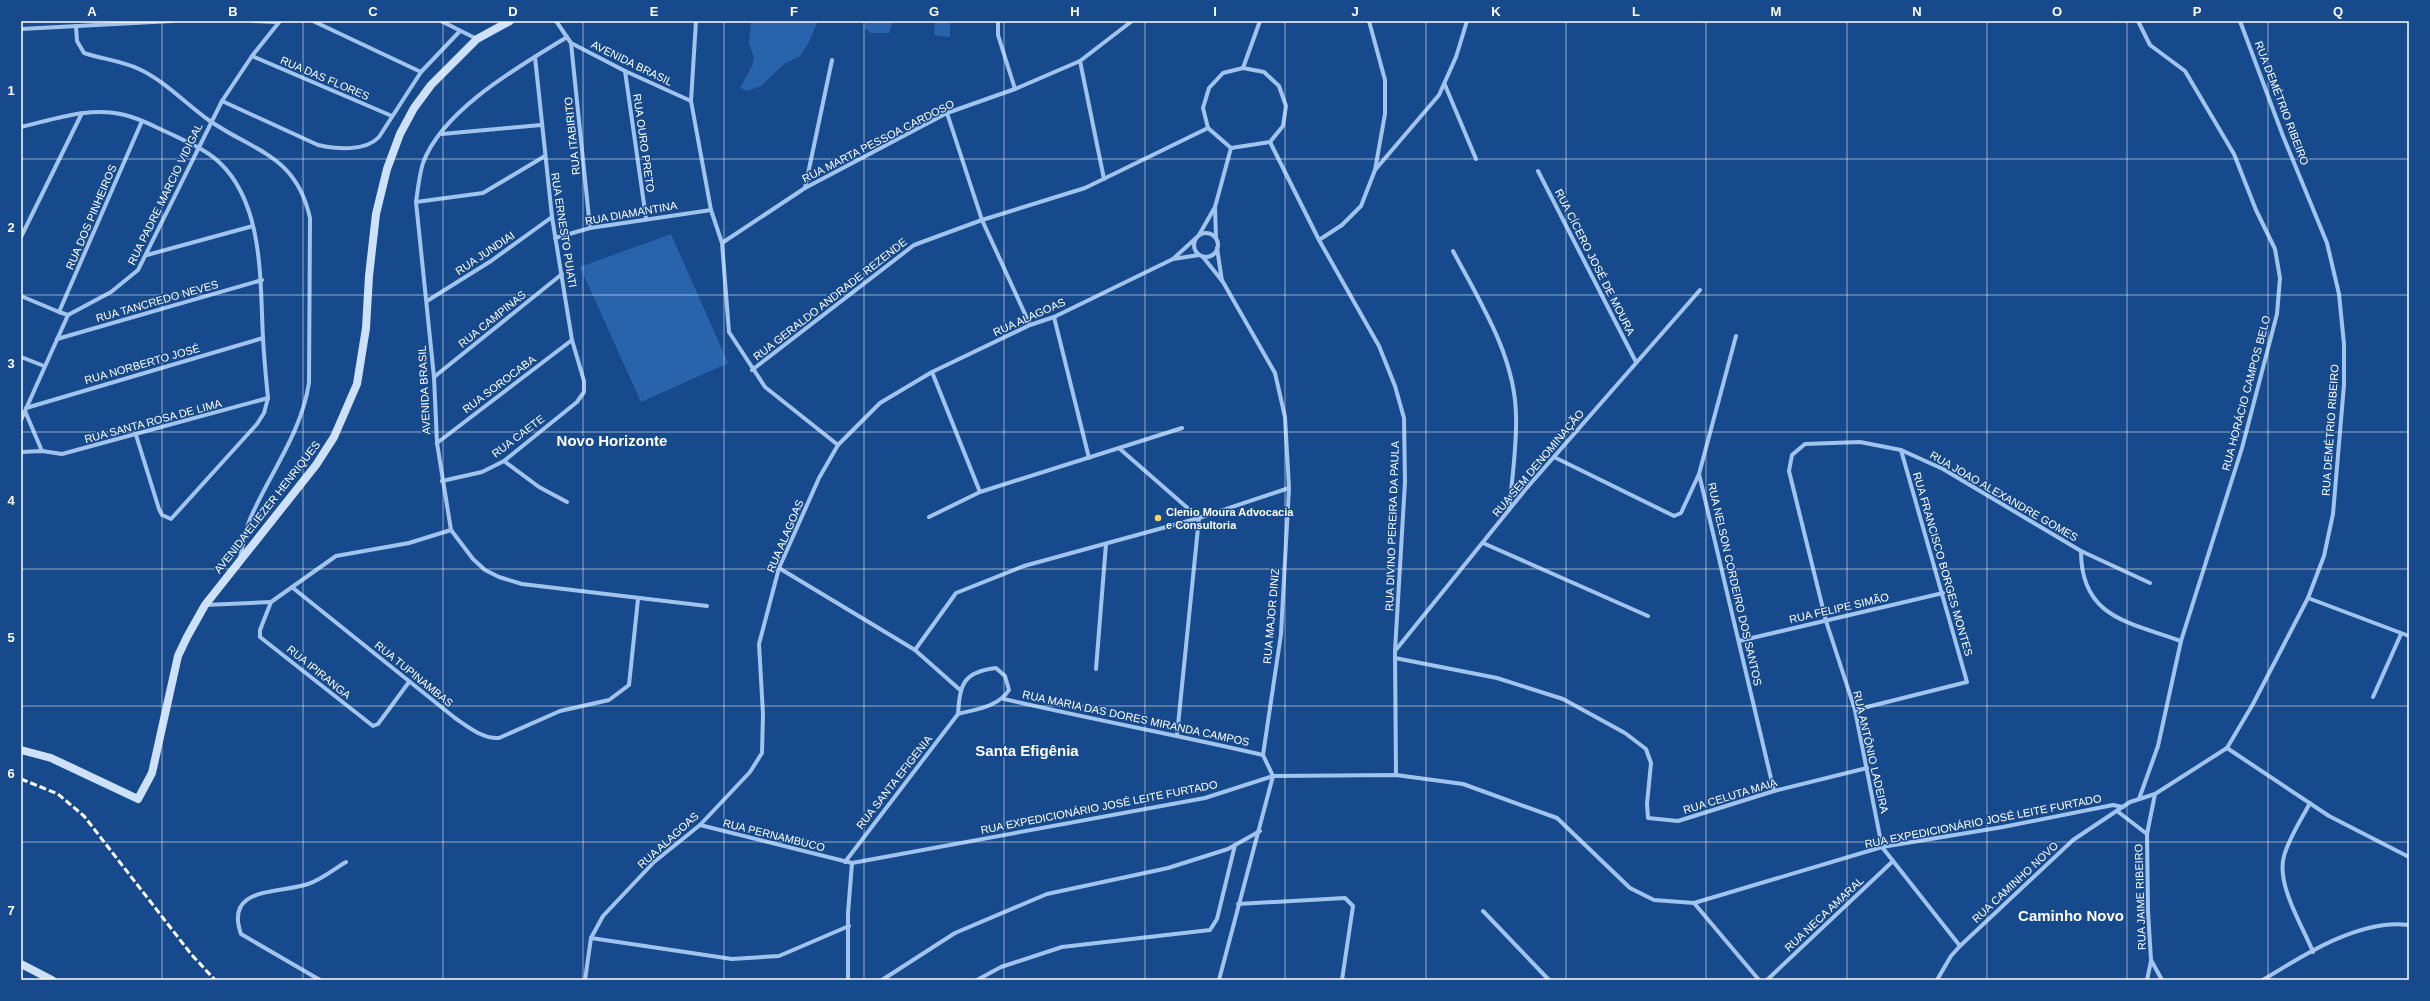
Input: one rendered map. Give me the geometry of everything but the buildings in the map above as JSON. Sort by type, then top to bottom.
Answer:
[{"type":"street","points":[[21,29],[172,21]]},
{"type":"street","points":[[253,21],[279,22]]},
{"type":"street","points":[[312,21],[421,72]]},
{"type":"street","points":[[441,21],[477,39]]},
{"type":"street","name":"AVENIDA ELIEZER HENRIQUES","points":[[21,750],[51,758],[138,799],[155,763],[178,656],[205,605],[316,465],[334,437],[357,384],[366,328],[368,276],[376,214],[387,170],[400,134],[414,108],[431,85],[477,39],[510,21]]},
{"type":"street","name":"AVENIDA BRASIL","points":[[556,21],[571,43],[625,71],[691,101]]},
{"type":"street","points":[[696,21],[691,101],[711,210],[722,243],[729,332],[752,370],[765,387],[838,445]]},
{"type":"street","points":[[998,21],[998,35],[1015,89]]},
{"type":"street","name":"RUA MARTA PESSOA CARDOSO","points":[[722,243],[805,188],[947,113],[1015,89],[1080,61],[1132,21]]},
{"type":"street","points":[[1243,68],[1260,21]]},
{"type":"street","points":[[1319,240],[1342,225],[1361,206],[1375,170],[1385,114],[1385,80],[1369,21]]},
{"type":"street","points":[[1375,170],[1439,96],[1445,85],[1467,21]]},
{"type":"street","name":"RUA HORÁCIO CAMPOS BELO","points":[[2138,21],[2150,45],[2185,70],[2234,154],[2256,210],[2275,249],[2280,278],[2277,314],[2242,448],[2181,640],[2158,746],[2139,799]]},
{"type":"street","name":"RUA DEMÉTRIO RIBEIRO","points":[[2139,799],[2155,794],[2227,748],[2253,704],[2308,598],[2324,556],[2333,514],[2344,385],[2344,344],[2340,294],[2327,243],[2283,136],[2240,21]]},
{"type":"street","name":"RUA PADRE MARCIO VIDIGAL","points":[[68,315],[111,292],[133,276],[147,255],[222,101],[252,56],[279,22]]},
{"type":"street","points":[[76,26],[77,41],[84,53],[141,69],[211,122],[276,159],[303,195],[310,218],[309,383],[306,404],[296,431],[250,520],[238,564]]},
{"type":"street","points":[[222,101],[318,145],[333,148],[351,148],[375,142],[380,137],[421,72],[460,31]]},
{"type":"street","name":"AVENIDA BRASIL","points":[[567,37],[500,78],[441,134],[431,147],[424,163],[416,202],[434,377],[436,443],[451,530],[473,559],[485,570],[499,577],[522,584],[638,599],[708,606]]},
{"type":"street","name":"RUA ITABIRITO","points":[[571,43],[590,228]]},
{"type":"street","name":"RUA DAS FLORES","points":[[252,56],[392,116]]},
{"type":"street","name":"RUA ERNESTO PUIATI","points":[[535,57],[541,125],[555,238],[572,340],[584,387],[582,396],[577,402]]},
{"type":"street","points":[[805,188],[832,60]]},
{"type":"street","points":[[1080,61],[1104,179]]},
{"type":"street","points":[[1243,68],[1264,72],[1279,86],[1286,106],[1283,126],[1270,142],[1231,148],[1208,128],[1203,108],[1209,88],[1223,73],[1243,68]]},
{"type":"street","name":"RUA OURO PRETO","points":[[625,71],[646,218]]},
{"type":"street","points":[[1445,85],[1476,160]]},
{"type":"street","points":[[21,127],[82,113],[109,112],[142,121],[199,148],[219,162],[228,171],[238,187],[253,226],[262,280],[263,338],[268,398],[264,413],[257,424],[176,516],[167,519],[159,509],[136,435]]},
{"type":"street","points":[[21,237],[82,113]]},
{"type":"street","points":[[947,113],[982,220],[1030,324]]},
{"type":"street","name":"RUA DOS PINHEIROS","points":[[59,312],[142,121]]},
{"type":"street","points":[[441,134],[541,125]]},
{"type":"street","name":"RUA GERALDO ANDRADE REZENDE","points":[[752,370],[914,245],[982,220],[1085,188],[1208,128]]},
{"type":"street","name":"RUA DIVINO PEREIRA DA PAULA","points":[[1270,142],[1319,240],[1379,346],[1395,386],[1404,418],[1405,482],[1395,651],[1396,775]]},
{"type":"street","name":"RUA ALAGOAS","points":[[585,980],[591,938],[603,916],[654,862],[700,825],[750,772],[762,753],[763,714],[759,644],[779,568],[819,478],[838,445],[880,403],[932,372],[1030,324],[1054,317],[1173,259],[1197,237],[1215,207],[1231,148]]},
{"type":"street","points":[[416,202],[483,193],[545,156]]},
{"type":"street","name":"RUA CÍCERO JOSÉ DE MOURA","points":[[1538,171],[1636,362]]},
{"type":"street","name":"RUA ALAGOAS","points":[[1215,207],[1216,238]]},
{"type":"street","name":"RUA DIAMANTINA","points":[[555,238],[590,228],[646,218],[711,210]]},
{"type":"street","name":"RUA JUNDIAI","points":[[427,301],[491,261],[552,217]]},
{"type":"street","points":[[147,255],[253,226]]},
{"type":"street","points":[[1208,233],[1216,238],[1217,247],[1212,255],[1201,256],[1194,247],[1197,237],[1208,233]]},
{"type":"street","name":"RUA MAJOR DINIZ","points":[[1217,247],[1222,282]]},
{"type":"street","points":[[1453,251],[1498,338],[1509,372],[1516,415],[1509,511]]},
{"type":"street","name":"RUA ALAGOAS","points":[[1173,259],[1201,256]]},
{"type":"street","name":"RUA MAJOR DINIZ","points":[[1201,256],[1222,282],[1275,373],[1285,417],[1289,488],[1281,634],[1264,755]]},
{"type":"street","name":"RUA CAMPINAS","points":[[434,377],[562,274]]},
{"type":"street","name":"RUA TANCREDO NEVES","points":[[56,339],[262,280]]},
{"type":"street","name":"RUA SEM DENOMINAÇÃO","points":[[1395,651],[1554,457],[1700,290]]},
{"type":"street","points":[[21,296],[68,315],[21,420]]},
{"type":"street","points":[[1054,317],[1088,458]]},
{"type":"street","name":"RUA NELSON CORDEIRO DOS SANTOS","points":[[1736,336],[1699,474],[1774,791]]},
{"type":"street","name":"RUA NORBERTO JOSÉ","points":[[25,410],[263,338]]},
{"type":"street","name":"RUA SOROCABA","points":[[436,443],[572,340]]},
{"type":"street","points":[[21,357],[44,366]]},
{"type":"street","points":[[932,372],[980,492]]},
{"type":"street","name":"RUA SANTA ROSA DE LIMA","points":[[21,452],[42,450],[62,454],[268,398]]},
{"type":"street","name":"RUA CAETE","points":[[442,481],[482,472],[504,461],[577,402]]},
{"type":"street","points":[[25,410],[42,450]]},
{"type":"street","points":[[928,517],[980,492],[1120,449],[1182,428]]},
{"type":"street","name":"RUA JOAO ALEXANDRE GOMES","points":[[1789,471],[1792,455],[1805,444],[1860,442],[1901,450],[1943,469],[2081,551],[2083,575],[2088,591],[2100,606],[2132,624],[2181,640]]},
{"type":"street","points":[[1120,449],[1199,518]]},
{"type":"street","name":"RUA FRANCISCO BORGES MONTES","points":[[1855,710],[1967,682],[1943,593],[1901,450]]},
{"type":"street","points":[[1554,457],[1674,516],[1681,513],[1699,474]]},
{"type":"street","points":[[504,461],[539,487],[567,502]]},
{"type":"street","name":"RUA ANTÔNIO LADEIRA","points":[[1789,471],[1826,620],[1855,710],[1882,847],[1960,946]]},
{"type":"street","points":[[915,650],[956,593],[1024,566],[1199,518],[1289,488]]},
{"type":"street","points":[[1177,735],[1199,518]]},
{"type":"street","points":[[205,605],[271,602],[293,588],[326,562],[344,554],[409,543],[451,530]]},
{"type":"street","points":[[1483,543],[1648,616]]},
{"type":"street","points":[[1096,669],[1106,544]]},
{"type":"street","points":[[2081,551],[2150,583]]},
{"type":"street","points":[[779,568],[915,650],[960,689]]},
{"type":"street","name":"RUA TUPINAMBAS","points":[[293,588],[409,682],[472,729],[493,739],[499,738],[570,708],[609,700],[629,686],[638,599]]},
{"type":"street","name":"RUA FELIPE SIMÃO","points":[[1739,641],[1943,593]]},
{"type":"street","points":[[2308,598],[2409,636]]},
{"type":"street","name":"RUA IPIRANGA","points":[[271,602],[260,630],[260,637],[373,726],[378,724],[409,682]]},
{"type":"street","points":[[2373,697],[2401,634]]},
{"type":"street","name":"RUA CELUTA MAIA","points":[[1395,658],[1497,678],[1555,697],[1625,733],[1646,749],[1651,763],[1647,804],[1648,818],[1678,821],[1774,791],[1867,768]]},
{"type":"street","points":[[996,668],[1005,676],[1009,690],[1004,699],[987,707],[958,714],[960,689],[968,679],[983,670],[996,668]]},
{"type":"street","name":"RUA MARIA DAS DORES MIRANDA CAMPOS","points":[[1004,699],[1125,726],[1177,735],[1264,755]]},
{"type":"street","name":"RUA SANTA EFIGENIA","points":[[844,862],[958,714]]},
{"type":"street","points":[[2227,748],[2329,816],[2409,857]]},
{"type":"street","points":[[1219,980],[1238,904],[1260,831],[1273,776],[1264,755]]},
{"type":"street","name":"RUA EXPEDICIONÁRIO JOSÉ LEITE FURTADO","points":[[844,862],[852,863],[1205,798],[1273,776],[1396,775],[1463,784],[1557,818],[1630,888],[1654,900],[1694,903],[1882,847],[2003,827],[2113,805],[2123,807]]},
{"type":"street","name":"RUA JAIME RIBEIRO","points":[[2155,794],[2147,834],[2151,960],[2162,980]]},
{"type":"street","name":"RUA CAMINHO NOVO","points":[[1936,980],[1951,956],[1960,946],[2073,840],[2123,807],[2139,799]]},
{"type":"street","points":[[2310,803],[2284,856],[2281,872],[2285,889],[2313,952]]},
{"type":"street","points":[[2117,811],[2147,834]]},
{"type":"street","name":"RUA PERNAMBUCO","points":[[700,825],[844,862]]},
{"type":"street","points":[[882,980],[955,933],[1047,894],[1168,868],[1235,845],[1260,831]]},
{"type":"street","points":[[977,980],[1001,967],[1062,948],[1210,930],[1217,919],[1235,845]]},
{"type":"street","name":"RUA NECA AMARAL","points":[[1767,980],[1893,861]]},
{"type":"street","points":[[320,980],[241,934],[237,920],[240,906],[251,896],[309,884],[346,862]]},
{"type":"street","points":[[848,980],[848,926],[852,863]]},
{"type":"street","points":[[1238,904],[1345,898],[1353,906],[1342,980]]},
{"type":"street","points":[[1694,903],[1759,980]]},
{"type":"street","points":[[1483,911],[1550,980]]},
{"type":"street","points":[[2263,980],[2348,933],[2381,925],[2409,925]]},
{"type":"street","points":[[591,938],[732,959],[780,956],[848,926]]},
{"type":"street","points":[[2147,980],[2151,960]]},
{"type":"street","points":[[21,964],[52,980]]},
{"type":"shaded area","points":[[751,21],[818,21],[809,42],[800,56],[784,64],[761,86],[747,91],[740,88],[752,66],[754,58],[749,43]]},
{"type":"shaded area","points":[[865,21],[893,21],[889,33],[871,33],[865,29]]},
{"type":"shaded area","points":[[935,21],[950,21],[950,37],[934,35]]},
{"type":"shaded area","points":[[671,234],[728,363],[641,402],[580,267]]},
{"type":"railway","points":[[21,779],[58,794],[84,816],[191,954],[215,980]]},
{"type":"place","name":"Clenio Moura Advocacia e Consultoria","points":[[1158,518]]},
{"type":"district","name":"Novo Horizonte","points":[[612,441]]},
{"type":"district","name":"Santa Efigênia","points":[[1027,751]]},
{"type":"district","name":"Caminho Novo","points":[[2071,916]]}]
